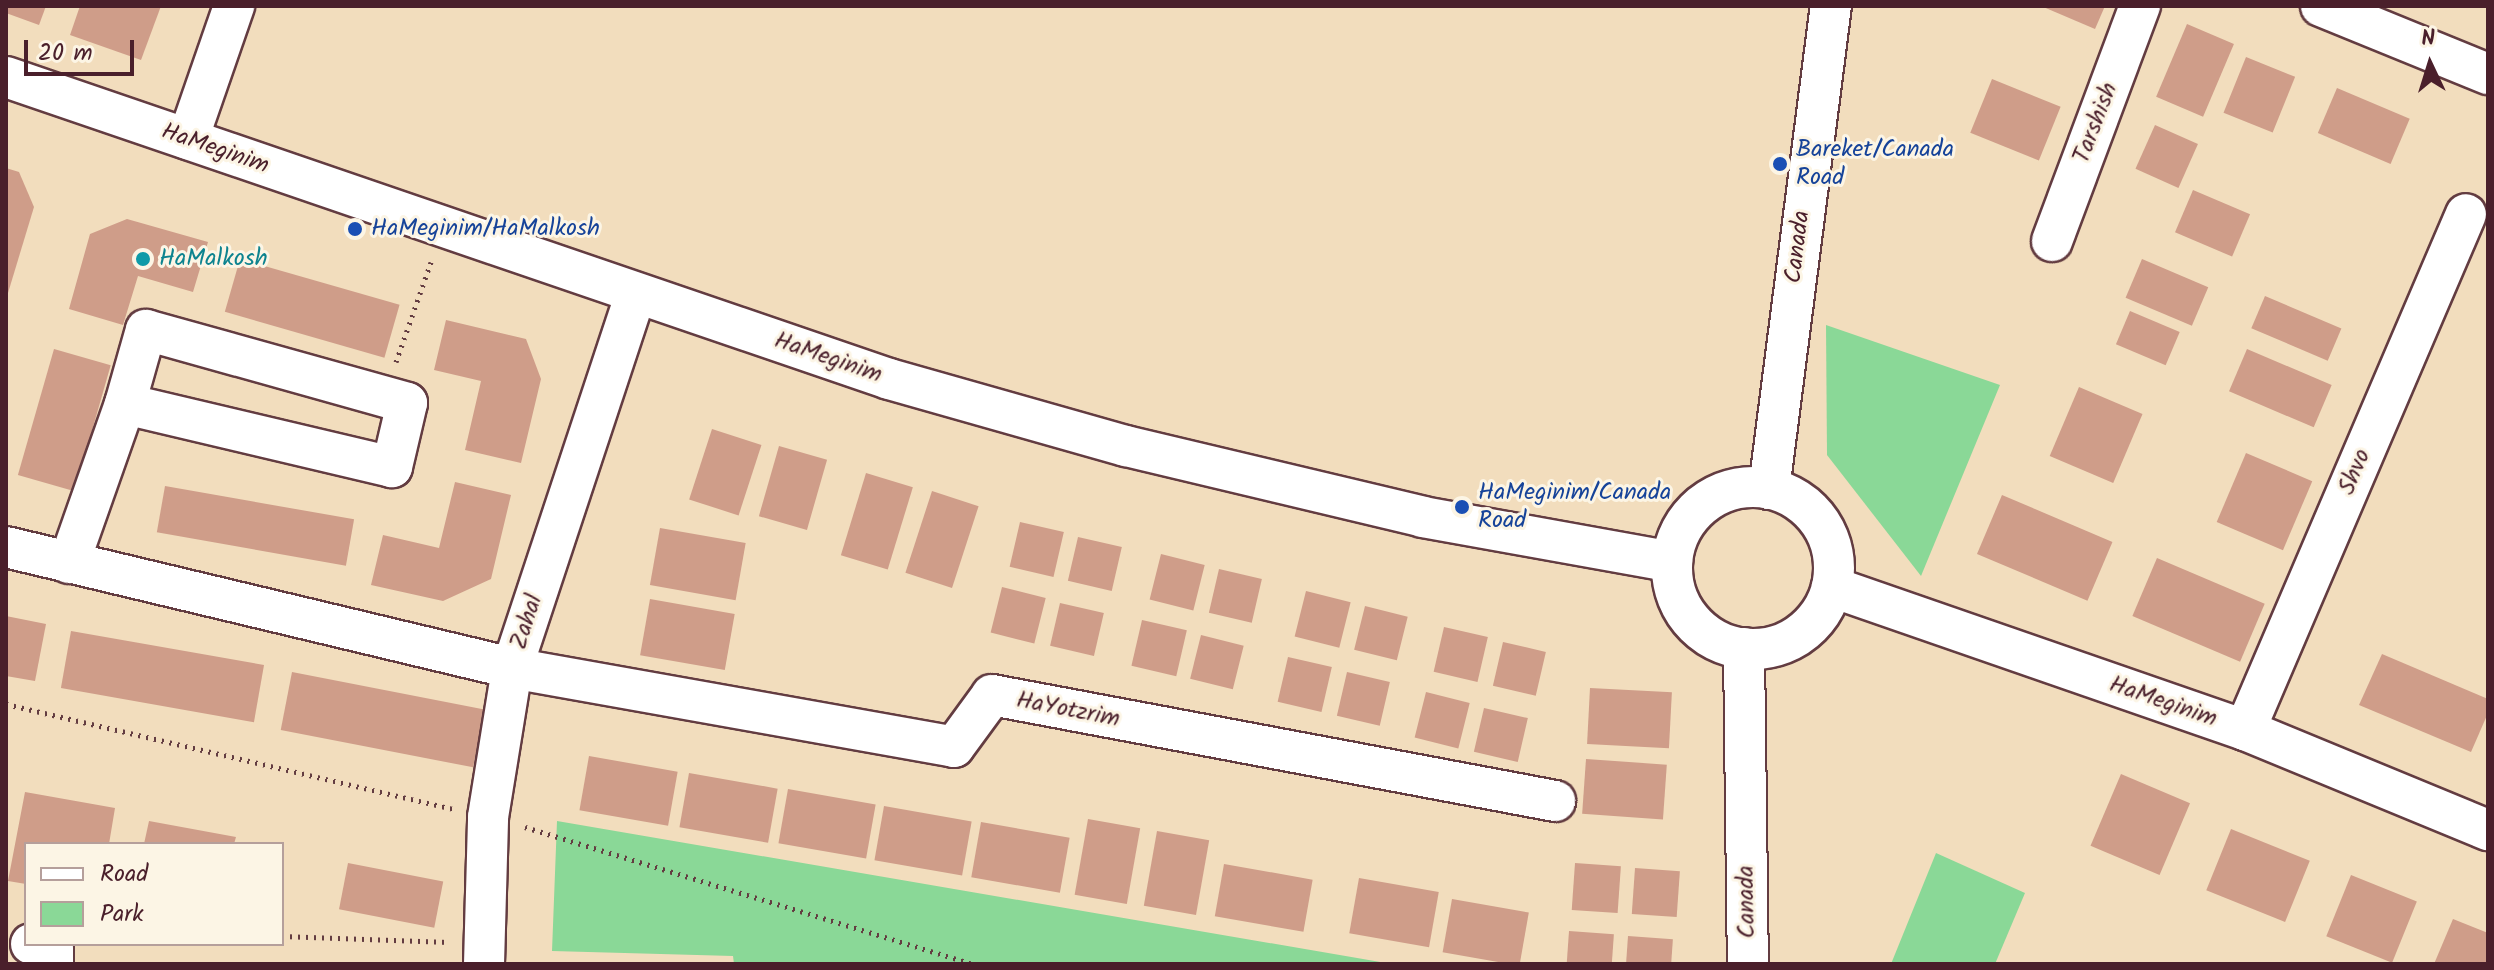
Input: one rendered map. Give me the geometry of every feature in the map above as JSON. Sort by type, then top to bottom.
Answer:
[{"type":"street","points":[[188,139],[234,6]]},
{"type":"street","name":"Canada","points":[[1769,489],[1831,6]]},
{"type":"street","name":"Tarshish","points":[[2052,241],[2140,6]]},
{"type":"street","points":[[2321,6],[2488,74]]},
{"type":"street","name":"HaMeginim","points":[[6,77],[889,379],[1126,446],[1423,517],[1672,562]]},
{"type":"street","name":"Shvo","points":[[2245,730],[2466,214]]},
{"type":"street","name":"Zahal","points":[[484,953],[488,817],[512,668],[636,294]]},
{"type":"street","points":[[69,563],[125,404],[146,330],[407,403],[392,467],[125,404]]},
{"type":"street","points":[[1741,488],[1769,489],[1793,497],[1814,514],[1835,561],[1832,587],[1824,609],[1790,640],[1744,648],[1699,628],[1683,609],[1672,562],[1686,524],[1715,496],[1741,488]]},
{"type":"street","points":[[6,547],[512,668]]},
{"type":"street","name":"HaMeginim","points":[[1832,587],[2245,730],[2488,830]]},
{"type":"street","name":"Canada","points":[[1744,648],[1748,964]]},
{"type":"street","name":"HaYotzrim","points":[[512,668],[954,747],[992,695],[1555,801]]},
{"type":"street","points":[[40,946],[53,948],[53,964]]},
{"type":"path","points":[[384,396],[444,228]]},
{"type":"path","points":[[6,704],[488,817],[973,964],[1128,964]]},
{"type":"path","points":[[284,936],[484,953]]},
{"type":"green space","points":[[1826,325],[2000,385],[1921,576],[1827,455]]},
{"type":"green space","points":[[557,821],[1392,964],[734,964],[733,956],[552,951]]},
{"type":"green space","points":[[1936,853],[2025,893],[1995,964],[1891,964]]},
{"type":"building","points":[[6,6],[46,6],[39,25],[6,13]]},
{"type":"building","points":[[80,6],[161,6],[141,60],[70,35]]},
{"type":"building","points":[[2041,6],[2105,6],[2095,29]]},
{"type":"building","points":[[2187,24],[2234,44],[2203,117],[2156,97]]},
{"type":"building","points":[[2246,57],[2295,77],[2273,132],[2224,113]]},
{"type":"building","points":[[1992,79],[2061,107],[2039,160],[1970,133]]},
{"type":"building","points":[[2337,88],[2410,119],[2391,164],[2318,133]]},
{"type":"building","points":[[2155,125],[2198,144],[2178,188],[2135,169]]},
{"type":"building","points":[[6,168],[19,172],[34,207],[8,293]]},
{"type":"building","points":[[2193,190],[2250,214],[2232,257],[2175,232]]},
{"type":"building","name":"HaMalkosh","points":[[127,219],[208,242],[193,292],[138,276],[123,325],[69,309],[90,234]]},
{"type":"building","points":[[240,259],[400,305],[384,358],[225,312]]},
{"type":"building","points":[[2142,259],[2208,287],[2192,326],[2126,298]]},
{"type":"building","points":[[2265,296],[2341,328],[2328,361],[2251,328]]},
{"type":"building","points":[[2130,311],[2180,332],[2166,365],[2116,344]]},
{"type":"building","points":[[446,320],[526,339],[541,379],[521,463],[465,450],[481,381],[434,370]]},
{"type":"building","points":[[54,349],[111,365],[75,491],[18,475]]},
{"type":"building","points":[[2247,349],[2332,385],[2314,427],[2229,391]]},
{"type":"building","points":[[2079,387],[2143,414],[2113,483],[2050,456]]},
{"type":"building","points":[[712,429],[761,445],[739,515],[689,499]]},
{"type":"building","points":[[779,446],[827,460],[807,530],[759,516]]},
{"type":"building","points":[[2246,453],[2312,481],[2283,550],[2217,522]]},
{"type":"building","points":[[866,473],[913,487],[888,570],[841,555]]},
{"type":"building","points":[[455,482],[511,495],[491,579],[443,601],[371,585],[383,535],[439,548]]},
{"type":"building","points":[[165,486],[354,519],[346,566],[157,532]]},
{"type":"building","points":[[932,491],[979,506],[952,588],[905,573]]},
{"type":"building","points":[[2002,495],[2112,542],[2087,601],[1977,554]]},
{"type":"building","points":[[1020,522],[1064,532],[1053,577],[1010,567]]},
{"type":"building","points":[[660,528],[746,543],[736,600],[650,585]]},
{"type":"building","points":[[1078,537],[1122,547],[1112,591],[1068,581]]},
{"type":"building","points":[[1161,554],[1205,565],[1193,610],[1150,600]]},
{"type":"building","points":[[2157,558],[2265,604],[2240,662],[2132,616]]},
{"type":"building","points":[[1219,569],[1262,579],[1252,623],[1209,613]]},
{"type":"building","points":[[1002,587],[1046,598],[1034,643],[991,633]]},
{"type":"building","points":[[1306,591],[1351,602],[1339,648],[1295,637]]},
{"type":"building","points":[[650,599],[735,614],[725,670],[640,655]]},
{"type":"building","points":[[1060,603],[1104,613],[1094,656],[1050,646]]},
{"type":"building","points":[[1365,606],[1408,617],[1397,660],[1354,650]]},
{"type":"building","points":[[6,616],[46,624],[35,681],[6,676]]},
{"type":"building","points":[[1142,620],[1187,630],[1176,676],[1131,666]]},
{"type":"building","points":[[1444,627],[1488,637],[1477,682],[1434,672]]},
{"type":"building","points":[[71,631],[264,665],[254,722],[61,688]]},
{"type":"building","points":[[1201,635],[1244,646],[1233,689],[1190,679]]},
{"type":"building","points":[[1503,642],[1546,652],[1536,696],[1493,686]]},
{"type":"building","points":[[2382,654],[2488,699],[2488,713],[2471,752],[2359,705]]},
{"type":"building","points":[[1288,657],[1332,667],[1321,712],[1278,702]]},
{"type":"building","points":[[292,672],[484,709],[473,767],[281,730]]},
{"type":"building","points":[[1347,672],[1390,682],[1380,726],[1337,716]]},
{"type":"building","points":[[1590,688],[1672,692],[1669,748],[1587,744]]},
{"type":"building","points":[[1426,692],[1470,703],[1458,748],[1415,738]]},
{"type":"building","points":[[1484,708],[1528,718],[1518,762],[1474,752]]},
{"type":"building","points":[[589,756],[678,772],[668,826],[579,810]]},
{"type":"building","points":[[1586,759],[1667,765],[1663,820],[1582,814]]},
{"type":"building","points":[[689,773],[778,789],[768,843],[679,827]]},
{"type":"building","points":[[2121,774],[2190,803],[2160,875],[2091,846]]},
{"type":"building","points":[[788,789],[876,804],[866,859],[778,843]]},
{"type":"building","points":[[25,792],[115,808],[109,842],[24,842],[24,884],[8,881]]},
{"type":"building","points":[[884,806],[972,821],[962,876],[874,860]]},
{"type":"building","points":[[1088,819],[1140,828],[1127,904],[1075,895]]},
{"type":"building","points":[[149,821],[236,837],[235,842],[144,842]]},
{"type":"building","points":[[981,822],[1070,838],[1060,893],[971,877]]},
{"type":"building","points":[[2231,829],[2310,861],[2285,922],[2206,890]]},
{"type":"building","points":[[1157,831],[1209,840],[1196,915],[1144,906]]},
{"type":"building","points":[[348,863],[443,882],[434,928],[339,909]]},
{"type":"building","points":[[1575,863],[1621,866],[1618,913],[1572,910]]},
{"type":"building","points":[[1224,864],[1313,880],[1303,932],[1215,916]]},
{"type":"building","points":[[1635,868],[1680,871],[1677,917],[1632,914]]},
{"type":"building","points":[[2351,875],[2417,902],[2392,963],[2326,936]]},
{"type":"building","points":[[1359,878],[1439,892],[1429,947],[1349,933]]},
{"type":"building","points":[[1452,899],[1529,913],[1520,964],[1443,952]]},
{"type":"building","points":[[2453,919],[2488,933],[2488,964],[2434,964]]},
{"type":"building","points":[[1569,931],[1614,934],[1612,964],[1567,964]]},
{"type":"building","points":[[1628,936],[1673,939],[1671,964],[1626,964]]},
{"type":"place","name":"Bareket/Canada Road","points":[[1780,164]]},
{"type":"place","name":"HaMeginim/HaMalkosh","points":[[355,229]]},
{"type":"place","name":"HaMalkosh","points":[[143,259]]},
{"type":"place","name":"HaMeginim/Canada Road","points":[[1462,507]]}]
